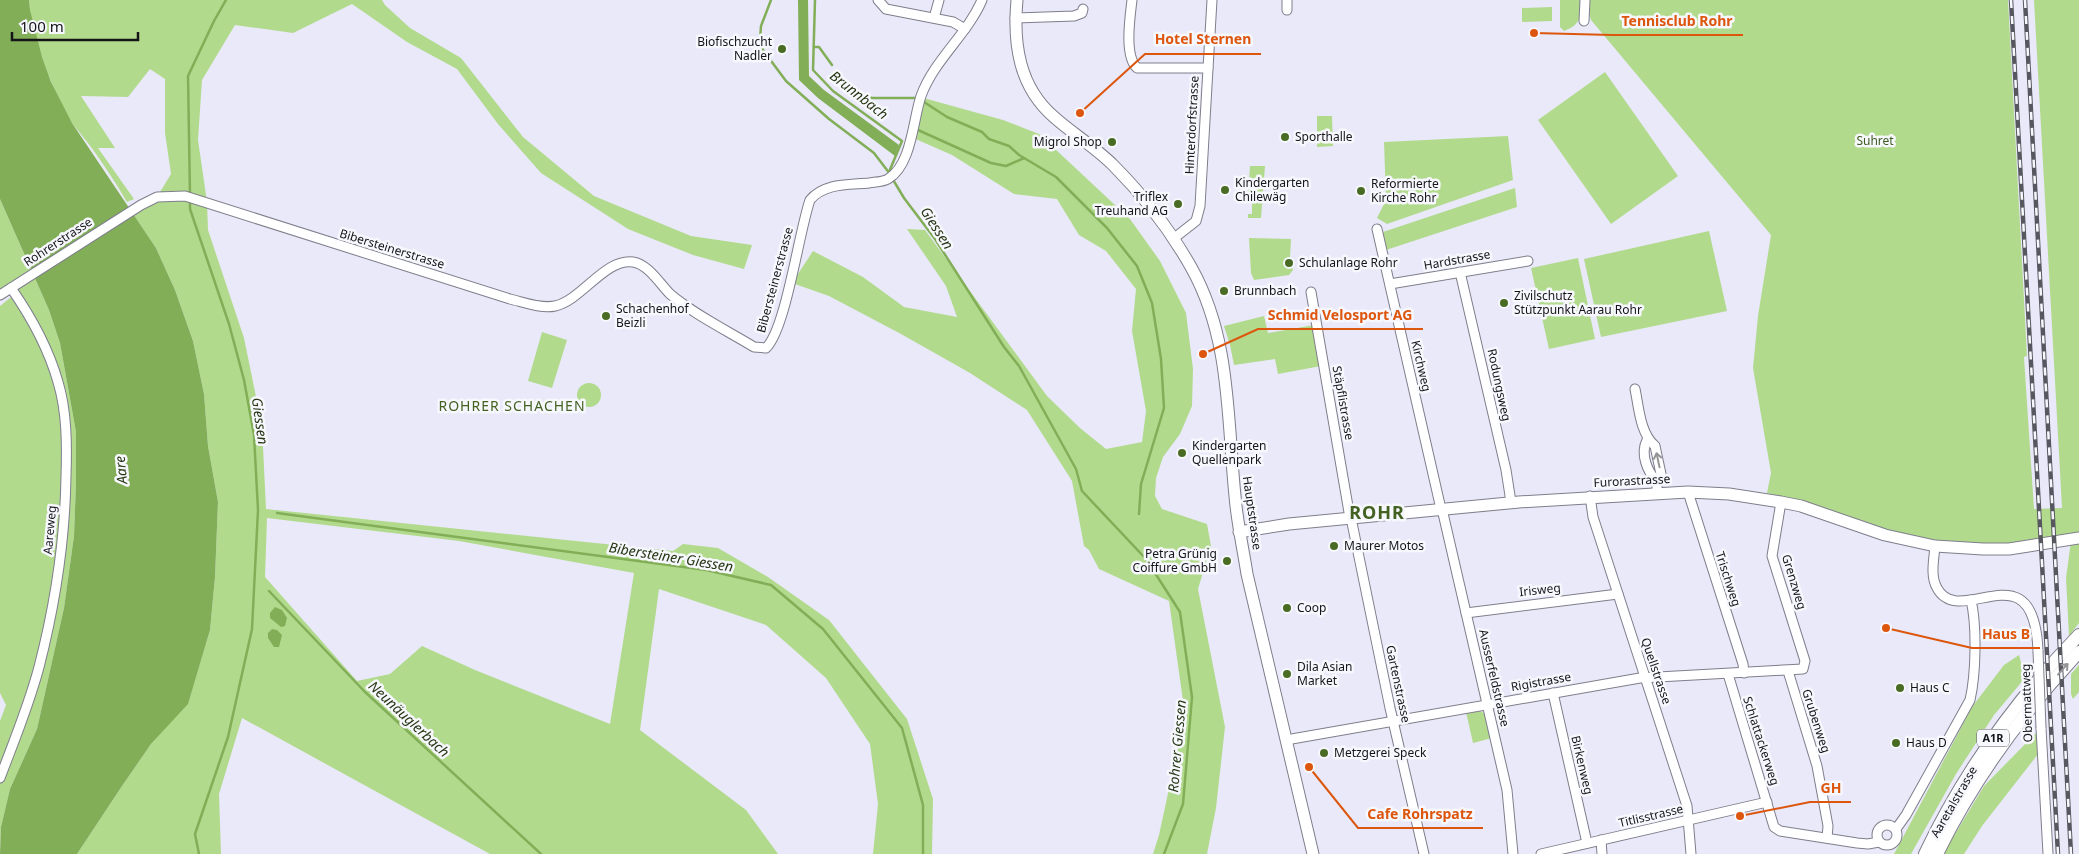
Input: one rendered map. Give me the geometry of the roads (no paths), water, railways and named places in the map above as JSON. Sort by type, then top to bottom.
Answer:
[{"type":"highway","name":"Aaretalstrasse","points":[[1925,854],[1963,785],[1994,737],[2028,692],[2079,635]]},
{"type":"highway","name":"Aaretalstrasse","points":[[1938,854],[1961,810],[1994,759],[2025,715],[2079,652]]},
{"type":"main road","name":"Hauptstrasse","points":[[1017,0],[1015,39],[1020,64],[1035,95],[1055,118],[1112,165],[1147,202],[1173,239],[1198,280],[1216,327],[1226,380],[1235,496],[1240,532],[1313,854]]},
{"type":"main road","name":"Furorastrasse","points":[[1240,532],[1270,526],[1657,488],[1729,494],[1801,506],[1885,535],[1934,546],[1983,549],[2020,547],[2079,538]]},
{"type":"street","points":[[878,0],[886,9],[952,22],[965,28]]},
{"type":"street","points":[[934,18],[938,0]]},
{"type":"street","name":"Bibersteinerstrasse","points":[[131,211],[157,197],[185,196],[396,264],[510,299],[539,305],[554,306],[567,301],[611,267],[634,262],[641,265],[691,310],[761,349],[766,348],[770,344],[780,318],[810,200],[816,193],[832,186],[883,181],[892,176],[901,164],[911,137],[920,97],[925,86],[934,69],[965,28],[982,0]]},
{"type":"street","points":[[1132,0],[1130,40],[1132,60],[1137,68],[1143,70],[1208,68]]},
{"type":"street","name":"Hinterdorfstrasse","points":[[1173,239],[1196,222],[1200,206],[1212,0]]},
{"type":"street","points":[[1287,10],[1288,0]]},
{"type":"street","points":[[1584,21],[1585,0]]},
{"type":"street","points":[[1015,18],[1074,16],[1082,13],[1083,9]]},
{"type":"street","name":"Rohrerstrasse","points":[[0,295],[131,211]]},
{"type":"street","name":"Kirchweg","points":[[1377,229],[1442,509]]},
{"type":"street","name":"Hardstrasse","points":[[1390,284],[1528,261]]},
{"type":"street","name":"Rodungsweg","points":[[1460,272],[1506,470],[1511,502]]},
{"type":"street","name":"Aareweg","points":[[0,778],[26,709],[52,613],[61,554],[66,485],[64,418],[58,384],[40,333],[13,287]]},
{"type":"street","name":"Stäpflistrasse","points":[[1311,292],[1350,518]]},
{"type":"street","points":[[1635,389],[1648,440],[1655,446],[1661,474],[1657,488]]},
{"type":"street","name":"Trischweg","points":[[1688,492],[1743,664],[1744,673]]},
{"type":"street","name":"Quellstrasse","points":[[1590,496],[1593,517],[1688,806],[1691,854]]},
{"type":"street","name":"Grenzweg","points":[[1781,502],[1772,556],[1805,661],[1803,669]]},
{"type":"street","name":"Ausserfeldstrasse","points":[[1442,509],[1488,704],[1506,790],[1513,854]]},
{"type":"street","name":"Gartenstrasse","points":[[1350,518],[1392,721],[1424,854]]},
{"type":"street","name":"Obermattweg","points":[[1934,546],[1933,565],[1936,587],[1949,600],[1958,602],[2004,594],[2020,601],[2027,607],[2032,616],[2037,630],[2048,854]]},
{"type":"street","name":"Irisweg","points":[[1466,613],[1618,594]]},
{"type":"street","points":[[1896,829],[1911,807],[1970,700],[1974,679],[1974,615],[1971,600]]},
{"type":"street","name":"Rigistrasse","points":[[1286,740],[1646,678],[1803,669]]},
{"type":"street","name":"Grubenweg","points":[[1788,671],[1820,780],[1828,826],[1827,838]]},
{"type":"street","name":"Schlattackerweg","points":[[1728,674],[1774,827],[1780,831],[1884,847]]},
{"type":"street","name":"Birkenweg","points":[[1553,693],[1587,844]]},
{"type":"street","name":"Titlisstrasse","points":[[1541,854],[1768,802]]},
{"type":"street","points":[[1891,825],[1896,829],[1898,835],[1896,841],[1884,847],[1877,834],[1881,826],[1891,825]]},
{"type":"street","points":[[1601,840],[1602,854]]},
{"type":"water","name":"Aare","points":[[0,0],[29,0],[42,57],[51,82],[72,123],[156,248],[175,290],[193,341],[204,394],[208,446],[218,502],[215,577],[210,630],[188,704],[151,744],[77,854],[0,854],[1,827],[10,789],[37,729],[64,608],[74,536],[76,432],[60,343],[49,310],[0,199]]},
{"type":"water","points":[[798,0],[808,0],[809,76],[824,90],[899,145],[895,156],[818,98],[799,80]]},
{"type":"water","points":[[275,607],[282,610],[287,618],[285,626],[281,627],[270,618],[270,613]]},
{"type":"water","points":[[272,629],[277,630],[282,635],[279,647],[274,647],[268,638],[268,633]]},
{"type":"waterway","name":"Giessen","points":[[190,195],[188,76],[226,0]]},
{"type":"waterway","name":"Giessen","points":[[771,0],[761,26],[760,40],[763,50],[786,81],[829,119],[874,153],[890,174]]},
{"type":"waterway","name":"Brunnbach","points":[[815,0],[813,70],[833,91],[902,141],[889,172]]},
{"type":"waterway","points":[[814,47],[819,47],[832,65]]},
{"type":"waterway","points":[[861,96],[872,98],[915,98]]},
{"type":"waterway","name":"Brunnbach","points":[[924,102],[947,117],[982,132],[989,139],[1009,146],[1019,155],[1056,177],[1107,228],[1137,266],[1152,303],[1161,359],[1164,408],[1141,484],[1139,514]]},
{"type":"waterway","points":[[918,130],[991,163],[1006,166],[1024,158]]},
{"type":"waterway","name":"Rohrer Giessen","points":[[892,178],[904,198],[935,239],[1004,347],[1019,366],[1076,469],[1082,491],[1146,559],[1180,612],[1192,697],[1183,804],[1164,854]]},
{"type":"waterway","name":"Giessen","points":[[190,201],[190,209],[229,324],[244,380],[254,435],[258,510],[252,629],[228,737],[195,834],[199,854]]},
{"type":"waterway","name":"Bibersteiner Giessen","points":[[277,513],[706,570],[771,585],[823,629],[902,728],[923,805],[923,854]]},
{"type":"waterway","name":"Neunäuglerbach","points":[[269,591],[365,692],[541,854]]},
{"type":"railway","points":[[2011,0],[2058,854]]},
{"type":"railway","points":[[2025,0],[2071,854]]},
{"type":"place","name":"Tennisclub Rohr","points":[[1534,33]]},
{"type":"place","name":"Biofischzucht Nadler","points":[[782,49]]},
{"type":"place","name":"Hotel Sternen","points":[[1080,113]]},
{"type":"place","name":"Sporthalle","points":[[1285,137]]},
{"type":"place","name":"Migrol Shop","points":[[1112,142]]},
{"type":"place","name":"Kindergarten Chilewäg","points":[[1225,190]]},
{"type":"place","name":"Reformierte Kirche Rohr","points":[[1361,191]]},
{"type":"place","name":"Triflex Treuhand AG","points":[[1178,204]]},
{"type":"place","name":"Schulanlage Rohr","points":[[1289,263]]},
{"type":"place","name":"Brunnbach","points":[[1224,291]]},
{"type":"place","name":"Zivilschutz Stützpunkt Aarau Rohr","points":[[1504,303]]},
{"type":"place","name":"Schachenhof Beizli","points":[[606,316]]},
{"type":"place","name":"Schmid Velosport AG","points":[[1203,354]]},
{"type":"place","name":"Kindergarten Quellenpark","points":[[1182,453]]},
{"type":"place","name":"Maurer Motos","points":[[1334,546]]},
{"type":"place","name":"Petra Grünig Coiffure GmbH","points":[[1227,561]]},
{"type":"place","name":"Coop","points":[[1287,608]]},
{"type":"place","name":"Haus B","points":[[1886,628]]},
{"type":"place","name":"Dila Asian Market","points":[[1287,674]]},
{"type":"place","name":"Haus C","points":[[1900,688]]},
{"type":"place","name":"Haus D","points":[[1896,743]]},
{"type":"place","name":"Metzgerei Speck","points":[[1324,753]]},
{"type":"place","name":"Cafe Rohrspatz","points":[[1309,767]]},
{"type":"place","name":"GH","points":[[1740,816]]},
{"type":"district","name":"ROHRER SCHACHEN","points":[[512,406]]},
{"type":"district","name":"ROHR","points":[[1377,513]]},
{"type":"park label","name":"Suhret","points":[[1875,141]]}]
